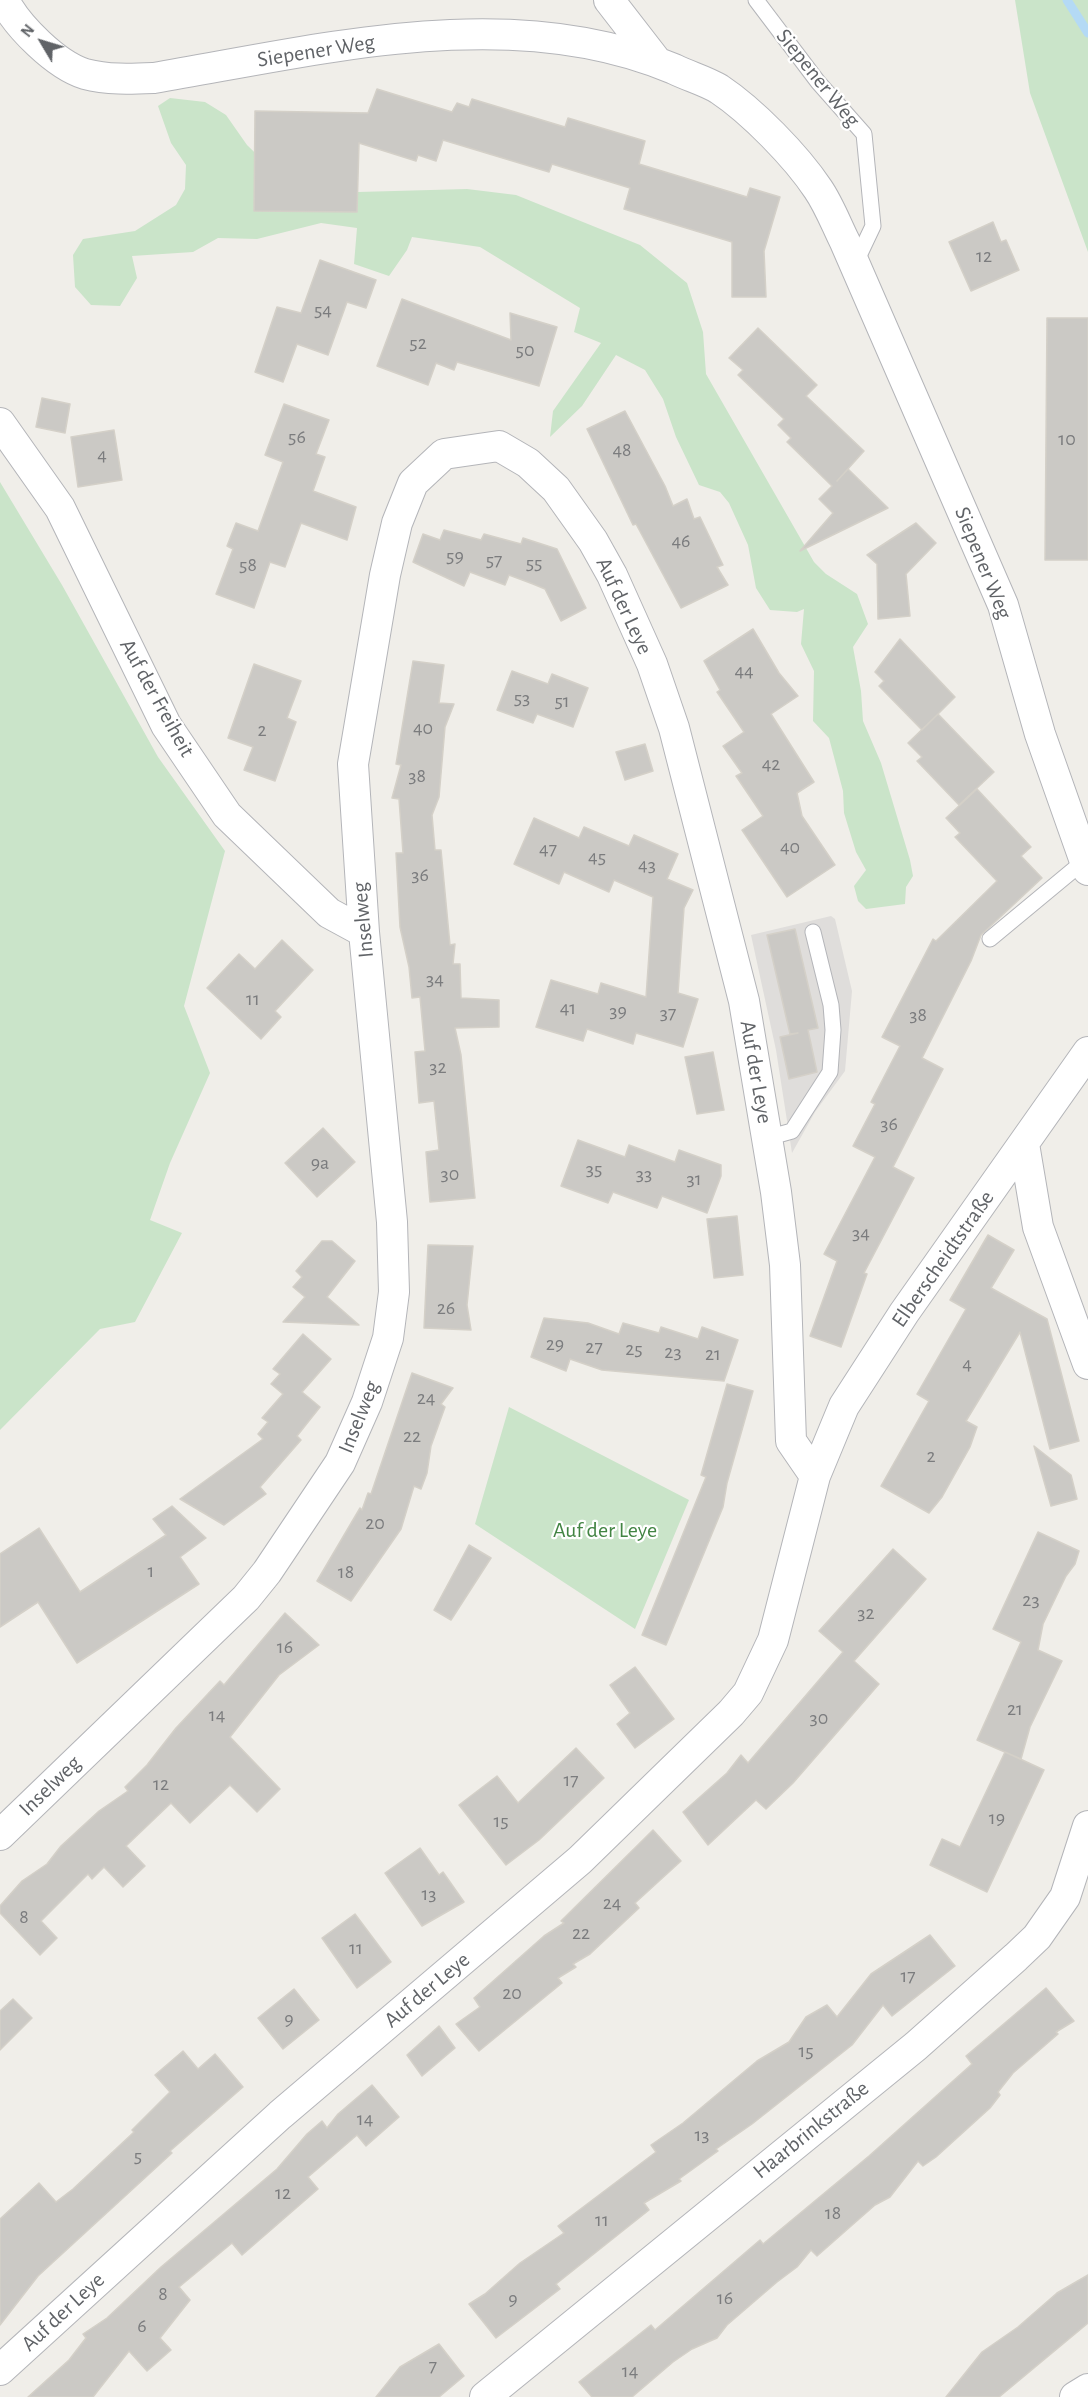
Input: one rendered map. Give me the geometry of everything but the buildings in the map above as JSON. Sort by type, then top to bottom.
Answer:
[{"type":"street","name":"Siepener Weg","points":[[4,0],[25,30],[48,52],[82,73],[115,79],[154,78],[390,39],[480,34],[610,46],[657,62],[719,89],[768,130],[818,189],[855,266],[1003,605],[1040,734],[1086,865]]},
{"type":"street","name":"Siepener Weg","points":[[609,0],[657,62]]},
{"type":"street","name":"Auf der Freiheit","points":[[0,423],[60,508],[166,724],[227,815],[329,913],[364,932]]},
{"type":"street","name":"Auf der Leye","points":[[0,2370],[280,2115],[580,1860],[731,1713],[748,1693],[773,1640],[815,1476],[791,1441],[785,1265],[767,1138],[737,972],[674,728],[652,664],[612,575],[592,541],[556,489],[528,463],[499,446],[444,454],[414,483],[397,523],[385,575],[353,764],[359,868]]},
{"type":"street","name":"Inselweg","points":[[0,1835],[246,1598],[267,1572],[340,1463],[367,1402],[388,1338],[394,1292],[389,1178],[359,868]]},
{"type":"street","name":"Elberscheidtstraße","points":[[815,1476],[843,1406],[904,1313],[1088,1052]]},
{"type":"street","points":[[1024,1144],[1038,1227],[1088,1364]]},
{"type":"street","name":"Haarbrinkstraße","points":[[485,2397],[916,2046],[1016,1957],[1040,1933],[1065,1897],[1088,1826]]},
{"type":"street","points":[[1075,2397],[1088,2389]]},
{"type":"lane","name":"Siepener Weg","points":[[756,0],[818,82],[864,134],[873,226],[855,266]]},
{"type":"lane","points":[[990,939],[1086,865]]},
{"type":"lane","points":[[767,1138],[792,1131],[830,1072],[833,1030],[831,1005],[813,932]]},
{"type":"shaded area","points":[[831,916],[835,919],[852,991],[845,1071],[815,1112],[792,1153],[776,1050],[751,935]]},
{"type":"green space","points":[[1015,0],[1088,0],[1088,252],[1030,93]]},
{"type":"green space","points":[[170,98],[205,102],[226,115],[247,145],[282,179],[255,211],[357,212],[358,192],[467,189],[516,195],[640,245],[687,283],[703,332],[706,374],[814,562],[826,574],[857,594],[868,624],[853,647],[861,691],[863,721],[881,763],[910,860],[913,876],[906,887],[905,904],[866,909],[858,901],[854,886],[866,870],[856,852],[844,813],[843,791],[829,738],[813,721],[814,671],[801,644],[804,609],[797,612],[770,610],[756,588],[748,545],[729,503],[720,492],[699,485],[676,437],[663,399],[645,370],[616,355],[582,406],[550,437],[553,411],[601,343],[574,332],[580,308],[480,247],[412,237],[407,250],[389,276],[354,264],[357,228],[321,223],[257,239],[218,238],[193,252],[132,256],[137,278],[120,306],[91,305],[75,287],[73,255],[83,239],[135,231],[176,205],[185,189],[186,165],[171,143],[158,106]]},
{"type":"green space","points":[[0,482],[62,585],[158,757],[225,851],[184,1006],[210,1073],[170,1163],[150,1220],[182,1233],[135,1322],[100,1329],[0,1430]]},
{"type":"green space","name":"Auf der Leye","points":[[509,1407],[689,1500],[635,1629],[475,1524]]},
{"type":"waterway","points":[[1067,0],[1088,33]]}]
